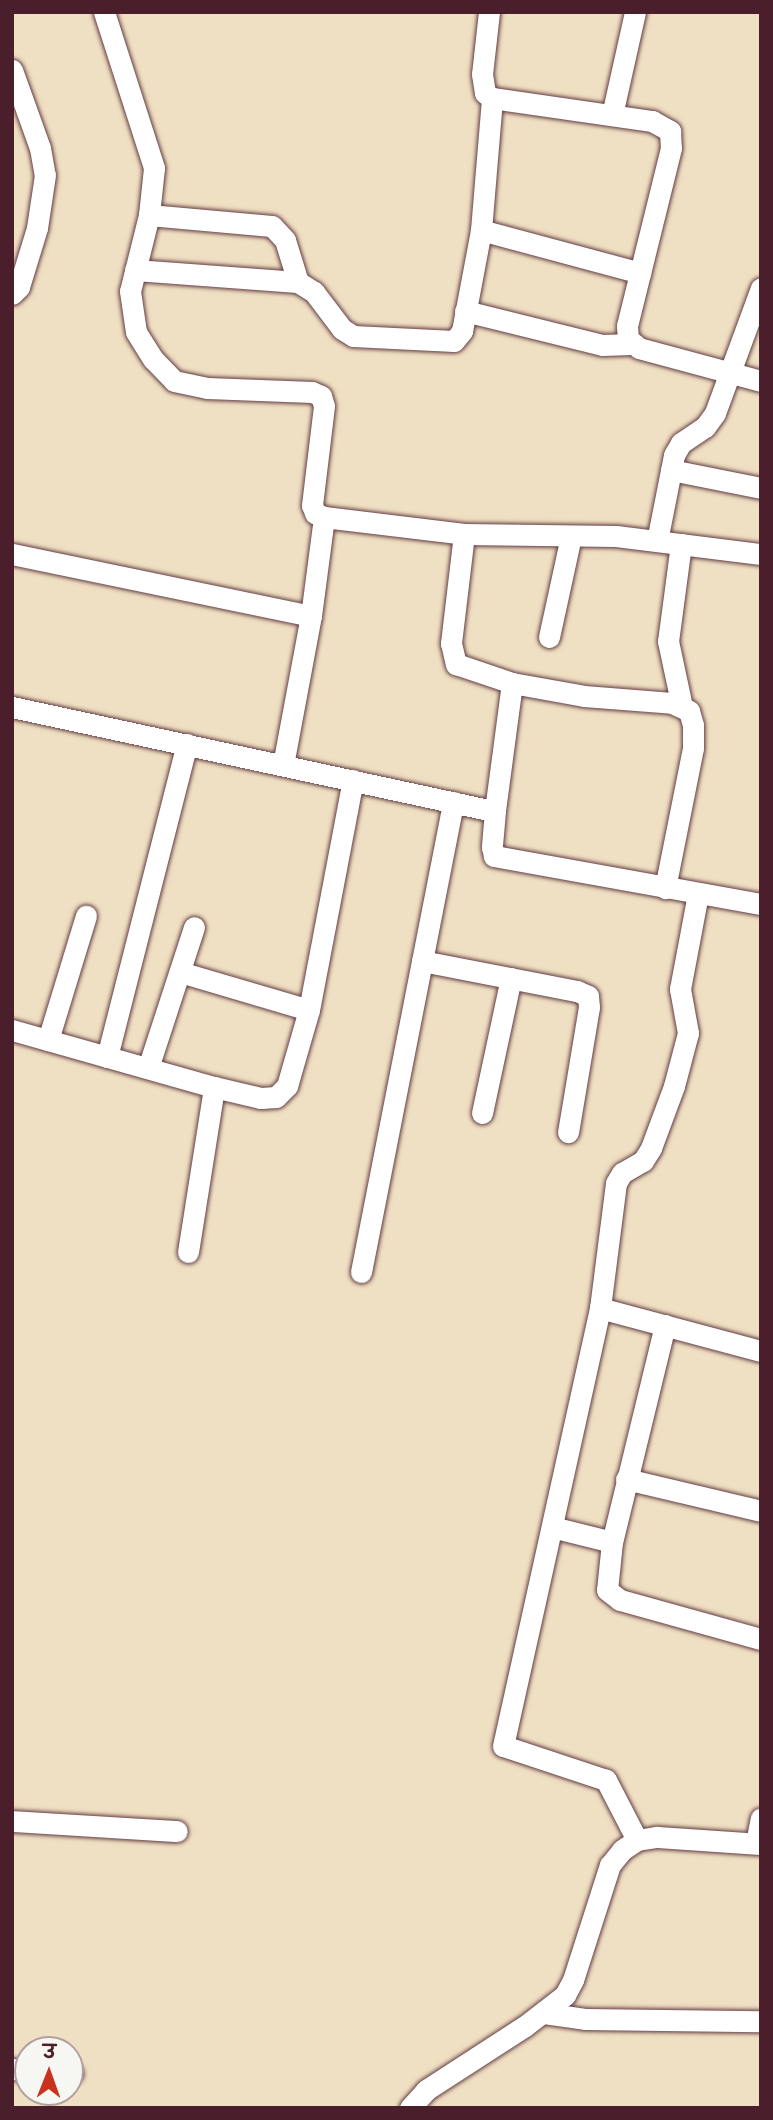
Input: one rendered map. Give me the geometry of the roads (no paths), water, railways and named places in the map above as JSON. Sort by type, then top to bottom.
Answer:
[{"type":"street","points":[[104,12],[151,151],[154,185],[130,304],[136,332],[158,366],[174,381],[207,388],[312,392],[323,398],[312,505],[315,513],[324,517],[464,534],[616,536],[761,554]]},
{"type":"street","points":[[489,12],[482,74],[485,93],[492,98],[661,123],[670,131],[671,148],[627,326],[632,344]]},
{"type":"street","points":[[612,115],[635,12]]},
{"type":"street","points":[[12,70],[40,148],[45,183],[24,274],[12,294]]},
{"type":"street","points":[[135,270],[298,282],[314,292],[342,329],[353,336],[454,341],[462,331],[481,230],[492,98]]},
{"type":"street","points":[[12,133],[27,115]]},
{"type":"street","points":[[149,215],[272,226],[285,240],[298,282]]},
{"type":"street","points":[[481,230],[640,273]]},
{"type":"street","points":[[657,541],[671,470],[681,443],[710,422],[761,288]]},
{"type":"street","points":[[465,311],[602,345],[632,344],[761,381]]},
{"type":"street","points":[[671,470],[761,488]]},
{"type":"street","points":[[283,765],[311,616],[324,517]]},
{"type":"street","points":[[464,534],[451,643],[452,658],[464,669],[512,683],[584,696],[682,707]]},
{"type":"street","points":[[549,637],[571,536]]},
{"type":"street","points":[[664,888],[693,748],[691,717],[682,707],[668,641],[681,544]]},
{"type":"street","points":[[12,554],[311,616]]},
{"type":"street","points":[[512,683],[495,811],[492,847],[494,856],[761,904]]},
{"type":"street","points":[[12,707],[495,811]]},
{"type":"street","points":[[107,1057],[187,744]]},
{"type":"street","points":[[12,1030],[261,1098],[276,1097],[283,1092],[296,1062],[309,1010],[353,780]]},
{"type":"street","points":[[361,1272],[453,802]]},
{"type":"street","points":[[637,1840],[606,1780],[503,1746],[600,1308],[616,1182],[622,1173],[642,1161],[652,1148],[674,1086],[688,1032],[680,989],[698,894]]},
{"type":"street","points":[[48,1040],[86,916]]},
{"type":"street","points":[[148,1068],[194,928]]},
{"type":"street","points":[[422,961],[578,991],[590,1000],[568,1132]]},
{"type":"street","points":[[180,972],[309,1010]]},
{"type":"street","points":[[482,1113],[511,978]]},
{"type":"street","points":[[188,1252],[214,1087]]},
{"type":"street","points":[[600,1308],[761,1350]]},
{"type":"street","points":[[665,1325],[626,1479],[612,1542],[606,1586],[612,1597],[761,1639]]},
{"type":"street","points":[[626,1479],[761,1511]]},
{"type":"street","points":[[552,1527],[612,1542]]},
{"type":"street","points":[[410,2108],[426,2090],[525,2026],[565,1995],[573,1980],[610,1864],[622,1850],[637,1840],[681,1837],[758,1843],[761,1818]]},
{"type":"street","points":[[12,1821],[177,1831]]},
{"type":"street","points":[[544,2013],[585,2019],[761,2021]]}]
